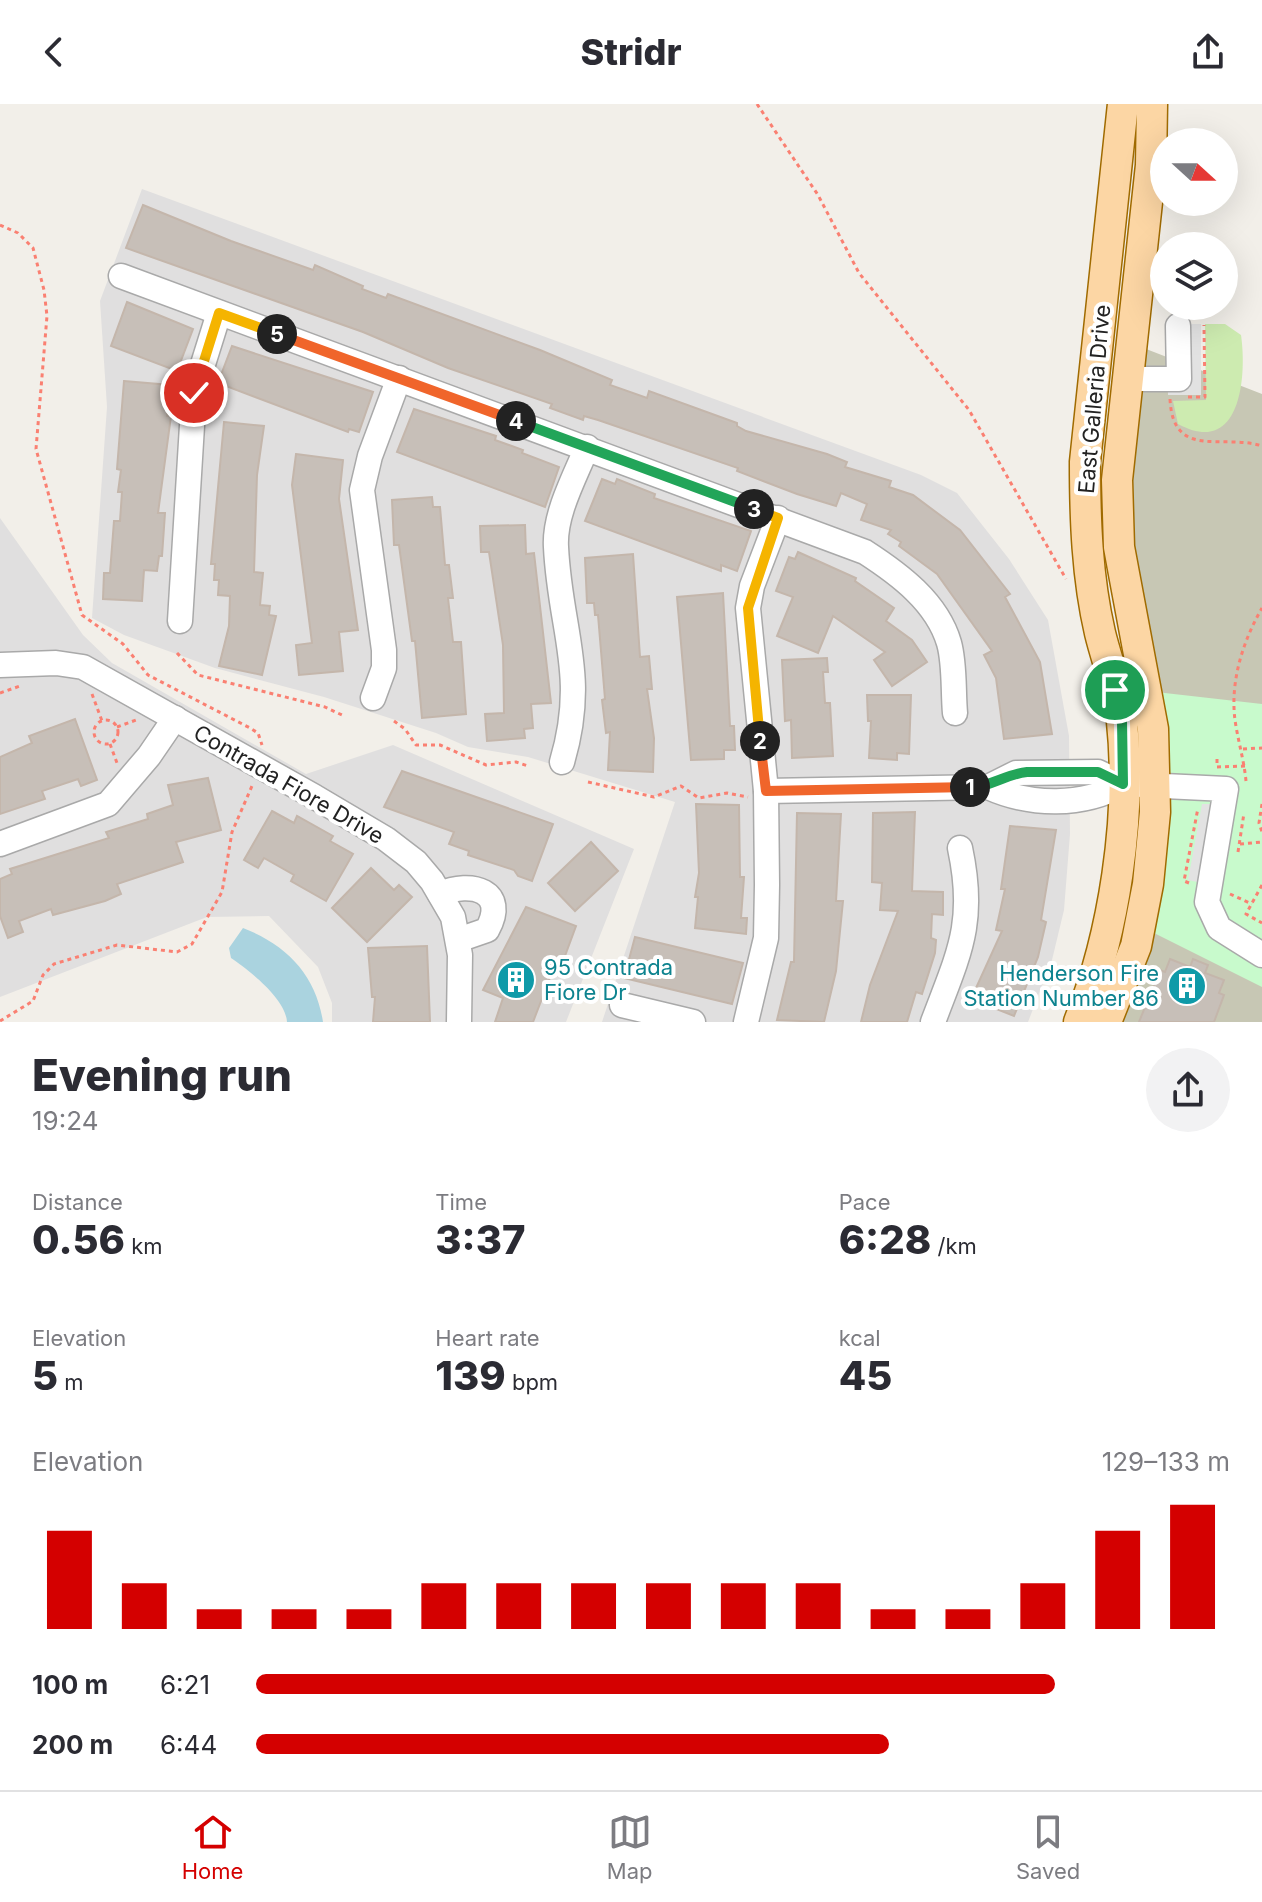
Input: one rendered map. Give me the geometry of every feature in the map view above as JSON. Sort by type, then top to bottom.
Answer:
[{"type":"main road","name":"East Galleria Drive","points":[[1079,1022],[1116,984],[1115,895],[1123,784],[1122,721],[1099,631],[1085,519],[1085,462],[1123,104]]},
{"type":"main road","name":"East Galleria Drive","points":[[1106,1022],[1116,984],[1136,946],[1148,884],[1154,785],[1153,729],[1119,547],[1117,480],[1151,165],[1152,104]]},
{"type":"main road","points":[[1094,375],[1127,379]]},
{"type":"street","points":[[121,276],[865,552],[916,591],[937,617],[950,644],[955,713]]},
{"type":"street","points":[[180,621],[194,393],[219,313]]},
{"type":"street","points":[[1127,379],[1179,379],[1178,326]]},
{"type":"street","points":[[373,698],[384,668],[384,650],[362,490],[370,456],[399,378]]},
{"type":"street","points":[[562,762],[571,730],[575,688],[555,546],[561,515],[587,447]]},
{"type":"street","points":[[746,1022],[766,938],[748,608],[778,518]]},
{"type":"street","name":"Contrada Fiore Drive","points":[[0,665],[56,663],[83,667],[386,839],[416,862],[453,917],[458,940],[459,1022]]},
{"type":"street","points":[[0,844],[108,804],[149,756],[175,718]]},
{"type":"street","points":[[759,794],[988,787],[1015,800],[1097,799],[1123,784],[1154,785],[1232,766],[1207,902],[1219,928],[1262,955]]},
{"type":"street","points":[[933,1022],[964,941],[969,907],[960,848]]},
{"type":"street","points":[[440,894],[456,887],[473,886],[493,904],[492,922],[487,930],[458,940]]},
{"type":"street","points":[[622,1005],[693,1022]]},
{"type":"path","points":[[757,104],[818,195],[859,273],[969,410],[1071,587]]},
{"type":"path","points":[[1204,325],[1205,397],[1170,397],[1174,424],[1182,434],[1199,440],[1262,446]]},
{"type":"path","points":[[177,653],[198,675],[325,707],[344,716]]},
{"type":"path","points":[[88,684],[102,721]]},
{"type":"path","points":[[116,727],[140,718]]},
{"type":"path","points":[[109,720],[116,727],[117,736],[110,743],[101,742],[95,737],[95,726],[102,721],[109,720]]},
{"type":"path","points":[[394,721],[405,729],[416,745],[440,745],[486,765],[516,762],[528,766]]},
{"type":"path","points":[[110,743],[118,766]]},
{"type":"path","points":[[1232,766],[1262,748]]},
{"type":"path","points":[[588,782],[654,797],[681,786],[699,798],[727,793],[759,794]]},
{"type":"path","points":[[1262,804],[1259,823],[1262,832]]},
{"type":"path","points":[[1192,883],[1184,881],[1198,808]]},
{"type":"path","points":[[1240,844],[1262,842]]},
{"type":"path","points":[[1262,885],[1246,914],[1262,923]]},
{"type":"path","points":[[1227,893],[1252,904]]},
{"type":"shaded area","points":[[142,189],[921,475],[957,493],[1009,559],[1048,620],[1069,736],[1070,834],[1064,910],[1052,960],[1028,1022],[602,1022],[675,802],[528,757],[468,747],[436,733],[324,697],[215,668],[124,635],[92,618],[107,407],[100,301]]},
{"type":"shaded area","points":[[1168,324],[1201,324],[1201,395],[1168,395]]},
{"type":"shaded area","points":[[1141,347],[1262,394],[1262,1022],[1111,1022],[1173,815],[1125,504]]},
{"type":"shaded area","points":[[0,518],[83,635],[112,663],[306,774],[393,745],[634,849],[566,1022],[332,1022],[332,1003],[318,967],[269,916],[207,917],[0,997]]},
{"type":"shaded area","points":[[1202,804],[1216,804],[1202,883],[1188,880]]},
{"type":"green space","points":[[1205,324],[1225,324],[1241,335],[1243,371],[1235,408],[1227,422],[1215,430],[1199,432],[1178,424],[1173,401],[1206,400]]},
{"type":"green space","points":[[1156,692],[1262,704],[1262,987],[1154,933],[1166,771]]},
{"type":"water","points":[[243,928],[273,943],[297,964],[314,990],[323,1022],[287,1022],[274,995],[231,958],[229,948]]},
{"type":"building","points":[[143,205],[313,270],[315,265],[386,298],[388,294],[540,350],[612,380],[610,385],[647,398],[649,391],[737,423],[746,431],[827,454],[847,462],[845,467],[891,481],[889,487],[913,495],[960,530],[1010,594],[1005,597],[1040,662],[1052,734],[1004,739],[996,678],[984,655],[992,651],[937,574],[899,546],[901,542],[888,534],[891,530],[861,520],[867,504],[841,493],[836,506],[797,494],[737,471],[738,468],[598,420],[584,416],[583,420],[550,408],[552,404],[448,368],[363,332],[126,248]]},
{"type":"building","points":[[127,302],[193,329],[177,371],[111,346]]},
{"type":"building","points":[[232,346],[373,392],[359,432],[349,429],[348,432],[218,383]]},
{"type":"building","points":[[124,381],[170,385],[167,416],[171,416],[158,513],[165,513],[162,556],[159,556],[157,571],[144,570],[142,601],[103,599],[104,573],[110,573],[114,521],[120,521],[122,492],[118,492],[121,470],[117,469]]},
{"type":"building","points":[[414,409],[496,436],[495,440],[559,467],[545,507],[397,452]]},
{"type":"building","points":[[224,422],[264,426],[257,475],[254,572],[263,573],[260,605],[270,606],[269,615],[276,616],[262,675],[219,666],[229,626],[230,596],[218,595],[219,580],[214,580],[215,564],[211,564]]},
{"type":"building","points":[[296,454],[343,460],[339,499],[358,630],[339,632],[343,671],[299,675],[296,645],[312,643],[292,485]]},
{"type":"building","points":[[602,479],[615,484],[617,479],[655,494],[654,498],[751,531],[737,571],[721,565],[721,571],[585,521]]},
{"type":"building","points":[[432,497],[433,507],[440,507],[445,565],[449,565],[453,598],[448,598],[453,642],[461,642],[466,714],[422,718],[415,641],[412,641],[399,545],[394,545],[392,500]]},
{"type":"building","points":[[525,525],[526,554],[534,553],[551,703],[531,704],[533,728],[524,729],[525,738],[487,741],[485,714],[504,713],[503,645],[489,552],[481,552],[480,526]]},
{"type":"building","points":[[798,552],[856,578],[855,581],[894,608],[886,621],[912,640],[927,662],[892,686],[874,660],[885,652],[833,616],[818,653],[777,636],[793,597],[776,591],[789,557],[795,559]]},
{"type":"building","points":[[633,554],[640,657],[649,656],[652,689],[647,689],[654,738],[653,772],[608,770],[610,732],[606,733],[602,700],[605,699],[598,615],[595,615],[594,603],[587,603],[585,558]]},
{"type":"building","points":[[723,593],[730,726],[734,726],[735,750],[724,750],[724,759],[691,760],[677,597]]},
{"type":"building","points":[[827,658],[828,672],[823,672],[825,703],[830,703],[833,756],[792,758],[791,720],[785,721],[782,660]]},
{"type":"building","points":[[867,695],[911,695],[909,754],[897,753],[897,760],[869,758],[871,721],[868,721]]},
{"type":"building","points":[[75,719],[97,780],[81,786],[78,779],[42,791],[45,799],[0,814],[0,757],[32,743],[29,736]]},
{"type":"building","points":[[402,771],[553,824],[532,881],[518,876],[514,870],[468,855],[469,851],[449,844],[454,832],[384,807]]},
{"type":"building","points":[[208,778],[221,830],[176,842],[183,862],[117,884],[121,894],[105,901],[53,915],[51,909],[19,921],[23,932],[8,938],[0,916],[0,879],[12,874],[10,869],[109,838],[106,832],[148,819],[147,814],[173,805],[168,785]]},
{"type":"building","points":[[696,804],[739,805],[740,877],[744,877],[741,918],[747,918],[746,934],[695,928],[699,873]]},
{"type":"building","points":[[272,811],[294,823],[297,816],[333,836],[330,841],[353,854],[326,901],[291,881],[294,875],[264,858],[258,868],[244,860]]},
{"type":"building","points":[[915,812],[912,891],[943,892],[943,915],[932,914],[931,938],[936,940],[935,953],[922,994],[916,992],[907,1022],[861,1022],[870,985],[898,911],[880,910],[882,883],[872,882],[873,813]]},
{"type":"building","points":[[797,813],[841,814],[836,901],[843,901],[836,971],[824,1022],[777,1020],[791,962],[794,962]]},
{"type":"building","points":[[1010,826],[1056,830],[1041,920],[1046,922],[1038,957],[1014,1016],[971,999],[1002,931],[996,930],[1005,889],[1001,889]]},
{"type":"building","points":[[591,842],[618,871],[575,911],[548,883]]},
{"type":"building","points":[[371,868],[394,890],[399,885],[412,897],[367,942],[332,908]]},
{"type":"building","points":[[526,907],[576,926],[562,964],[556,962],[533,1022],[495,1022],[503,998],[483,990]]},
{"type":"building","points":[[635,937],[743,963],[732,1004],[624,978]]},
{"type":"building","points":[[427,946],[430,1022],[373,1022],[375,997],[372,997],[368,948]]},
{"type":"building","name":"Henderson Fire Station Number 86","points":[[1170,959],[1190,967],[1193,959],[1208,965],[1205,973],[1224,980],[1219,993],[1224,995],[1214,1022],[1139,1022],[1160,970],[1165,972]]},
{"type":"place","name":"95 Contrada Fiore Dr","points":[[516,980]]},
{"type":"place","name":"Henderson Fire Station Number 86","points":[[1187,986]]},
{"type":"route","points":[[194,393],[197,374],[219,313],[778,518],[752,586],[748,608],[766,791],[988,787],[1016,773],[1027,772],[1098,772],[1123,784],[1122,721],[1115,690]]}]
